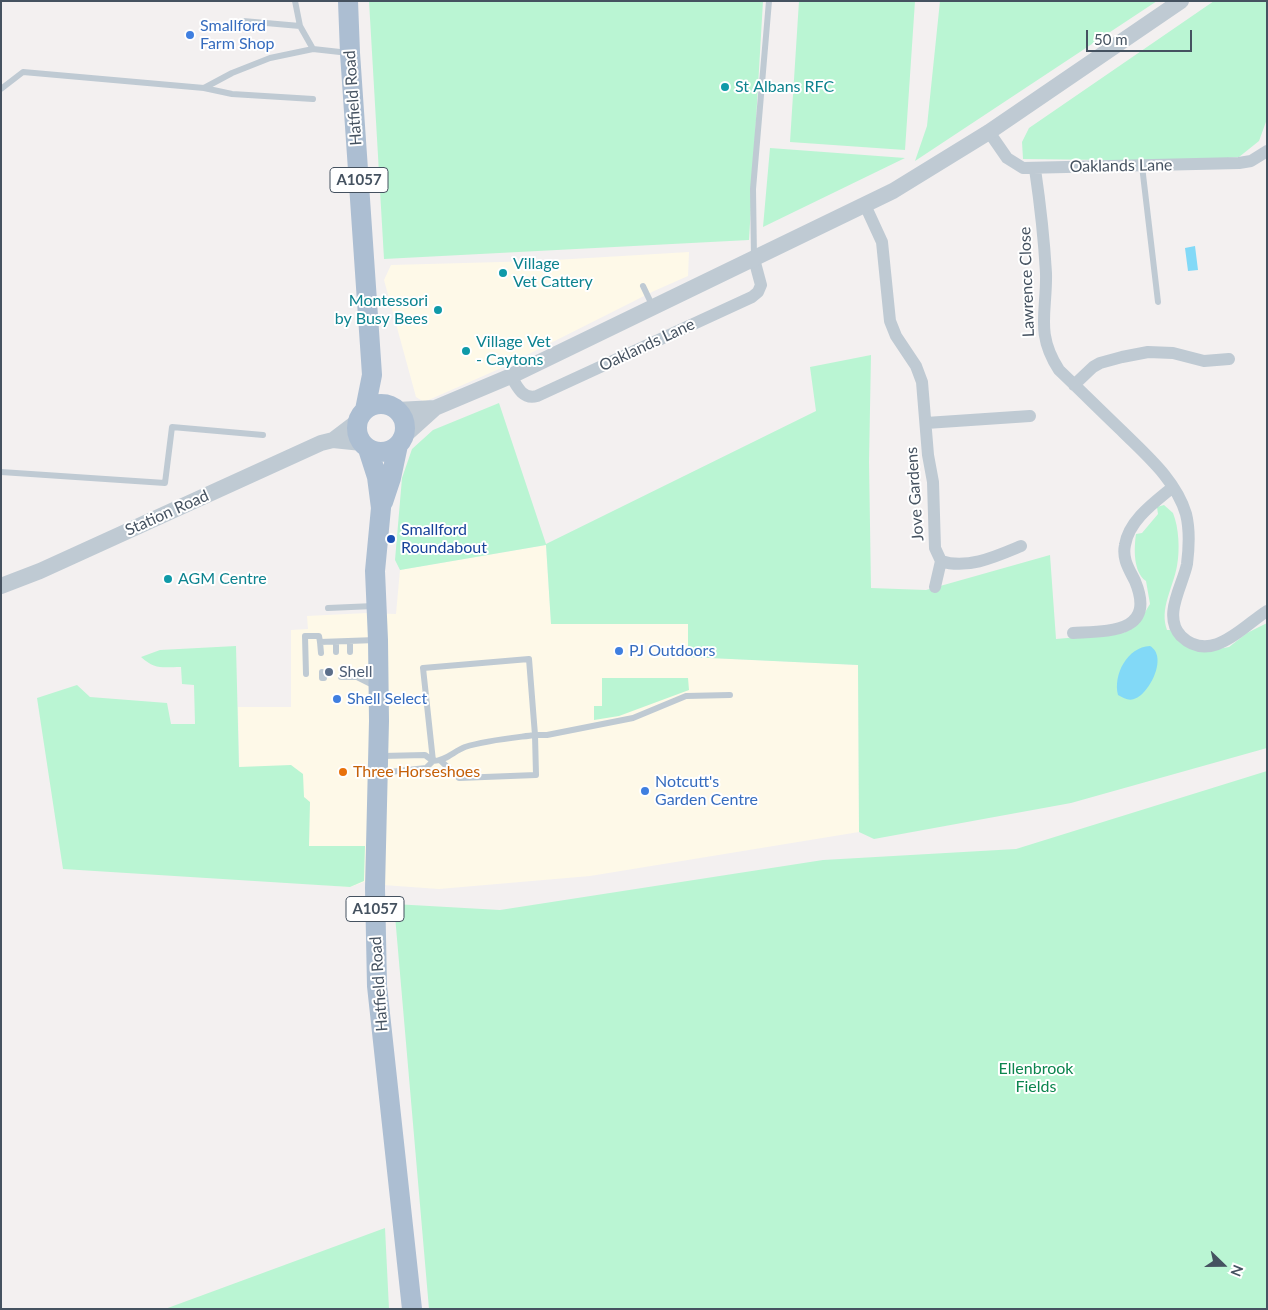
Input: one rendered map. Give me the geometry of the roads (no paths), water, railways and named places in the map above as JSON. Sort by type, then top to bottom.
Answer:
[{"type":"main road","name":"Hatfield Road","points":[[348,1],[372,375],[362,416]]},
{"type":"main road","name":"Hatfield Road","points":[[372,375],[380,391],[395,409]]},
{"type":"main road","points":[[379,404],[395,409],[404,422],[401,441],[391,450],[383,452],[376,452],[365,446],[358,436],[362,416],[379,404]]},
{"type":"main road","name":"Hatfield Road","points":[[381,508],[401,441]]},
{"type":"main road","name":"Hatfield Road","points":[[365,446],[378,478],[381,508],[375,571],[379,688],[374,888],[377,986],[412,1309]]},
{"type":"street","name":"Oaklands Lane","points":[[401,441],[435,408],[511,376],[653,308],[865,205],[927,172],[1181,1]]},
{"type":"street","name":"Oaklands Lane","points":[[989,132],[1011,162],[1023,168],[1035,169],[1239,163],[1251,161],[1267,151]]},
{"type":"street","name":"Lawrence Close","points":[[1035,169],[1046,272],[1043,309],[1044,339],[1051,357],[1059,370],[1158,468],[1173,487],[1186,514],[1189,538],[1186,566],[1174,613],[1175,626],[1186,640],[1199,645],[1221,643],[1234,636],[1267,611]]},
{"type":"street","name":"Jove Gardens","points":[[865,205],[882,242],[890,321],[896,336],[911,357],[919,374],[923,392],[928,455],[934,482],[935,548],[941,561],[935,587]]},
{"type":"street","name":"Oaklands Lane","points":[[511,376],[519,391],[532,398],[752,297],[758,292],[761,285],[754,259]]},
{"type":"street","points":[[1074,385],[1093,367],[1122,356],[1148,352],[1173,353],[1204,361],[1229,359]]},
{"type":"street","name":"Oaklands Lane","points":[[395,409],[435,408]]},
{"type":"street","name":"Station Road","points":[[333,440],[362,416]]},
{"type":"street","name":"Jove Gardens","points":[[926,423],[1030,416]]},
{"type":"street","name":"Station Road","points":[[1,586],[40,572],[321,443],[333,440],[365,446]]},
{"type":"street","points":[[1074,633],[1120,629],[1134,620],[1139,609],[1139,597],[1135,582],[1125,560],[1127,537],[1140,517],[1173,487]]},
{"type":"street","points":[[941,561],[953,564],[968,563],[996,556],[1021,546]]},
{"type":"lane","points":[[295,1],[300,26],[313,49]]},
{"type":"lane","points":[[754,259],[754,189],[769,1]]},
{"type":"lane","points":[[243,21],[300,26]]},
{"type":"lane","points":[[204,88],[232,73],[270,58],[313,49],[350,53]]},
{"type":"lane","points":[[1,89],[23,72],[204,88],[232,94],[313,99]]},
{"type":"lane","points":[[1142,166],[1158,302]]},
{"type":"lane","points":[[643,286],[653,308]]},
{"type":"lane","points":[[1,472],[165,483],[172,427],[263,435]]},
{"type":"lane","points":[[328,608],[376,606]]},
{"type":"lane","points":[[306,674],[305,636],[319,636],[320,653]]},
{"type":"lane","points":[[320,642],[378,640]]},
{"type":"lane","points":[[350,641],[350,652]]},
{"type":"lane","points":[[336,642],[336,652]]},
{"type":"lane","points":[[433,761],[423,668],[529,659],[536,775],[459,778],[441,761]]},
{"type":"lane","points":[[341,677],[351,674],[379,688]]},
{"type":"lane","points":[[378,765],[425,755],[433,761],[441,761],[464,748],[500,740],[547,735],[633,718],[686,696],[730,695]]},
{"type":"lane","points":[[378,765],[426,768],[433,761]]},
{"type":"water","points":[[1195,246],[1198,270],[1188,271],[1185,248]]},
{"type":"water","points":[[1150,646],[1155,651],[1157,667],[1150,684],[1145,691],[1132,700],[1118,695],[1118,679],[1124,663],[1135,651]]},
{"type":"place","name":"Smallford Farm Shop","points":[[190,35]]},
{"type":"place","name":"St Albans RFC","points":[[725,87]]},
{"type":"place","name":"Village Vet Cattery","points":[[503,273]]},
{"type":"place","name":"Montessori by Busy Bees","points":[[438,310]]},
{"type":"place","name":"Village Vet - Caytons","points":[[466,351]]},
{"type":"place","name":"Smallford Roundabout","points":[[391,539]]},
{"type":"place","name":"AGM Centre","points":[[168,579]]},
{"type":"place","name":"PJ Outdoors","points":[[619,651]]},
{"type":"place","name":"Shell","points":[[329,672]]},
{"type":"place","name":"Shell Select","points":[[337,699]]},
{"type":"place","name":"Three Horseshoes","points":[[343,772]]},
{"type":"place","name":"Notcutt's Garden Centre","points":[[645,791]]},
{"type":"park label","name":"Ellenbrook Fields","points":[[1036,1078]]}]
